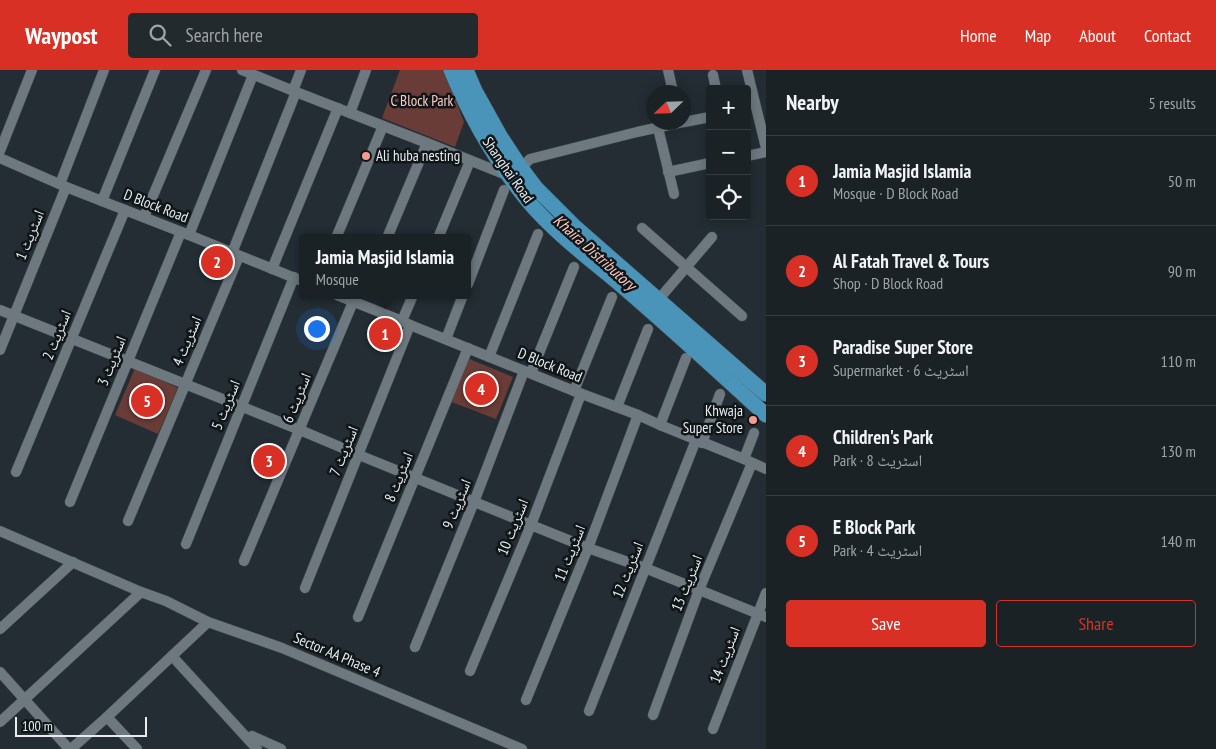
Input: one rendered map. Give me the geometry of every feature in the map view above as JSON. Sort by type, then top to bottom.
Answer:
[{"type":"main road","name":"Shanghai Road","points":[[451,70],[483,135],[530,203],[554,227],[766,414]]},
{"type":"main road","name":"Shanghai Road","points":[[466,70],[513,176],[536,188],[570,222],[766,394]]},
{"type":"street","points":[[0,151],[32,70]]},
{"type":"street","name":"اسٹریٹ 1","points":[[0,350],[63,186],[104,70]]},
{"type":"street","points":[[102,201],[155,70]]},
{"type":"street","points":[[144,217],[206,70]]},
{"type":"street","points":[[242,70],[470,161],[513,176]]},
{"type":"street","name":"اسٹریٹ 4","points":[[128,521],[236,254],[295,92],[301,70]]},
{"type":"street","points":[[350,113],[366,70]]},
{"type":"street","points":[[668,70],[671,85]]},
{"type":"street","points":[[747,70],[752,108],[766,150],[751,155]]},
{"type":"street","name":"اسٹریٹ 3","points":[[70,502],[253,75]]},
{"type":"street","points":[[713,75],[715,85]]},
{"type":"street","points":[[272,269],[338,108]]},
{"type":"street","points":[[691,121],[706,118]]},
{"type":"street","points":[[338,234],[383,126]]},
{"type":"street","points":[[471,277],[513,176],[530,160],[650,130]]},
{"type":"street","points":[[658,130],[674,194]]},
{"type":"street","points":[[389,234],[427,143]]},
{"type":"street","name":"D Block Road","points":[[0,158],[63,186],[298,279]]},
{"type":"street","points":[[440,234],[470,161]]},
{"type":"street","points":[[668,172],[706,164]]},
{"type":"street","name":"اسٹریٹ 2","points":[[16,472],[125,210]]},
{"type":"street","points":[[642,228],[742,316]]},
{"type":"street","points":[[489,356],[538,234]]},
{"type":"street","points":[[659,299],[712,237]]},
{"type":"street","name":"اسٹریٹ 9","points":[[415,647],[528,372],[574,267]]},
{"type":"street","name":"اسٹریٹ 5","points":[[186,544],[242,406],[298,279]]},
{"type":"street","name":"اسٹریٹ 10","points":[[470,671],[531,525],[612,297]]},
{"type":"street","name":"اسٹریٹ 7","points":[[305,588],[359,455],[406,323],[412,299]]},
{"type":"street","points":[[446,339],[461,299]]},
{"type":"street","name":"D Block Road","points":[[359,300],[406,323],[638,415],[766,469]]},
{"type":"street","name":"اسٹریٹ 6","points":[[244,561],[300,430],[359,300]]},
{"type":"street","points":[[0,310],[242,406],[588,548],[645,568],[762,616]]},
{"type":"street","points":[[617,407],[648,328]]},
{"type":"street","name":"اسٹریٹ 8","points":[[358,617],[468,348]]},
{"type":"street","points":[[660,425],[686,358]]},
{"type":"street","name":"اسٹریٹ 12","points":[[588,711],[645,568],[720,394]]},
{"type":"street","name":"اسٹریٹ 11","points":[[526,700],[588,548],[638,415]]},
{"type":"street","name":"اسٹریٹ 13","points":[[653,716],[748,461],[754,433]]},
{"type":"street","name":"Sector AA Phase 4","points":[[2,534],[166,601],[208,622],[282,648],[522,749]]},
{"type":"street","points":[[0,629],[73,562]]},
{"type":"street","points":[[0,722],[141,592]]},
{"type":"street","name":"اسٹریٹ 14","points":[[713,729],[762,616],[766,593]]},
{"type":"street","points":[[0,672],[70,749],[107,717],[208,622]]},
{"type":"street","points":[[172,656],[257,749]]},
{"type":"street","points":[[107,717],[137,749]]},
{"type":"street","points":[[249,740],[252,736],[281,749]]},
{"type":"green space","name":"C Block Park","points":[[400,70],[444,70],[464,122],[455,147],[382,118]]},
{"type":"green space","points":[[467,358],[513,377],[496,419],[449,401]]},
{"type":"green space","points":[[135,368],[178,388],[158,434],[115,415]]},
{"type":"waterway","name":"Khaira Distributory","points":[[757,396],[766,404]]},
{"type":"place","name":"Ali huba nesting","points":[[366,156]]},
{"type":"place","name":"Al Fatah Travel & Tours","points":[[217,262]]},
{"type":"place","name":"Jamia Masjid Islamia","points":[[385,334]]},
{"type":"place","name":"Children's Park","points":[[481,389]]},
{"type":"place","name":"E Block Park","points":[[147,401]]},
{"type":"place","name":"Khwaja Super Store","points":[[753,420]]},
{"type":"place","name":"Paradise Super Store","points":[[269,461]]}]
